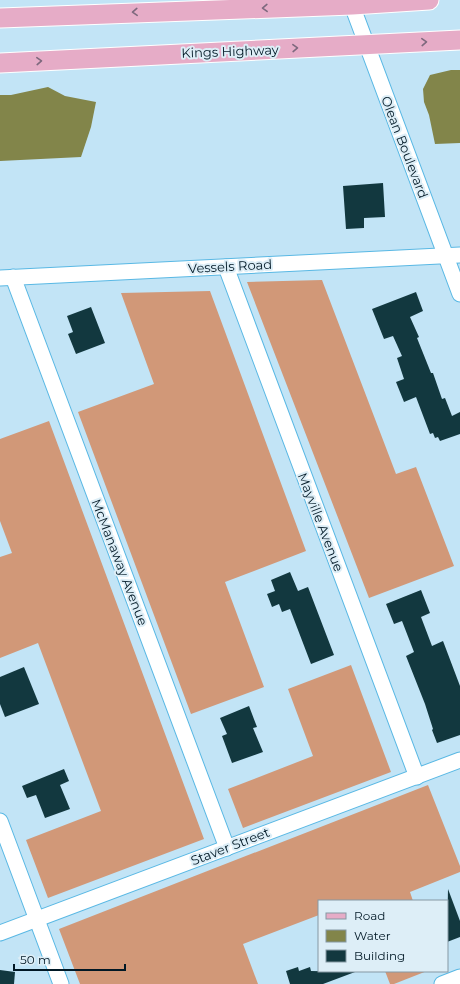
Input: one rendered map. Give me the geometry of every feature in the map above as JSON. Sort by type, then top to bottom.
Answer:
[{"type":"main road","points":[[0,18],[351,2],[430,0]]},
{"type":"main road","name":"Kings Highway","points":[[0,63],[460,40]]},
{"type":"street","name":"Olean Boulevard","points":[[351,2],[453,256],[460,294]]},
{"type":"street","name":"Vessels Road","points":[[7,277],[453,256]]},
{"type":"street","name":"Mayville Avenue","points":[[226,267],[417,777]]},
{"type":"street","name":"McManaway Avenue","points":[[7,277],[227,848]]},
{"type":"street","name":"Staver Street","points":[[0,933],[460,760]]},
{"type":"street","points":[[0,821],[61,984]]},
{"type":"street","points":[[442,984],[460,977]]},
{"type":"shaded area","points":[[322,280],[396,474],[416,467],[454,566],[369,598],[247,282]]},
{"type":"shaded area","points":[[210,291],[306,551],[225,582],[264,687],[191,714],[78,412],[154,384],[121,293]]},
{"type":"shaded area","points":[[49,421],[204,839],[48,898],[26,840],[101,811],[38,643],[0,658],[0,557],[12,553],[0,521],[0,439]]},
{"type":"shaded area","points":[[351,665],[391,772],[243,828],[228,789],[313,756],[288,689]]},
{"type":"shaded area","points":[[428,785],[460,866],[460,872],[410,892],[413,900],[318,900],[318,915],[243,944],[258,984],[80,984],[59,929]]},
{"type":"shaded area","points":[[385,972],[424,972],[394,984],[390,984]]},
{"type":"water","points":[[451,70],[460,70],[460,143],[435,144],[429,115],[424,102],[423,89],[430,75]]},
{"type":"water","points":[[48,87],[65,96],[96,102],[91,127],[81,157],[0,161],[0,95],[11,95]]},
{"type":"building","points":[[383,183],[385,217],[364,218],[364,228],[346,229],[343,186]]},
{"type":"building","points":[[416,292],[423,311],[410,317],[419,337],[417,338],[431,373],[433,373],[442,399],[445,398],[452,416],[460,412],[460,434],[440,441],[438,437],[435,438],[433,433],[430,434],[416,397],[404,402],[396,382],[404,379],[397,358],[402,356],[393,336],[384,339],[372,309]]},
{"type":"building","points":[[91,307],[105,343],[76,354],[68,334],[73,332],[67,316]]},
{"type":"building","points":[[290,572],[298,591],[308,587],[334,655],[311,664],[290,609],[282,612],[279,604],[272,607],[267,594],[275,591],[271,580]]},
{"type":"building","points":[[421,590],[430,613],[421,617],[432,646],[443,641],[460,686],[460,735],[437,743],[425,704],[406,656],[414,652],[402,621],[394,624],[386,604]]},
{"type":"building","points":[[24,667],[39,704],[5,717],[0,704],[0,677]]},
{"type":"building","points":[[249,706],[257,727],[253,728],[263,752],[232,763],[222,736],[227,734],[220,718]]},
{"type":"building","points":[[64,769],[69,781],[60,785],[70,809],[45,818],[36,795],[27,798],[22,786]]},
{"type":"building","points":[[448,889],[460,921],[460,937],[448,942],[448,900]]},
{"type":"building","points":[[298,967],[299,971],[310,967],[311,971],[318,972],[355,972],[323,984],[290,984],[286,971]]},
{"type":"building","points":[[0,970],[15,972],[14,984],[0,984]]}]
